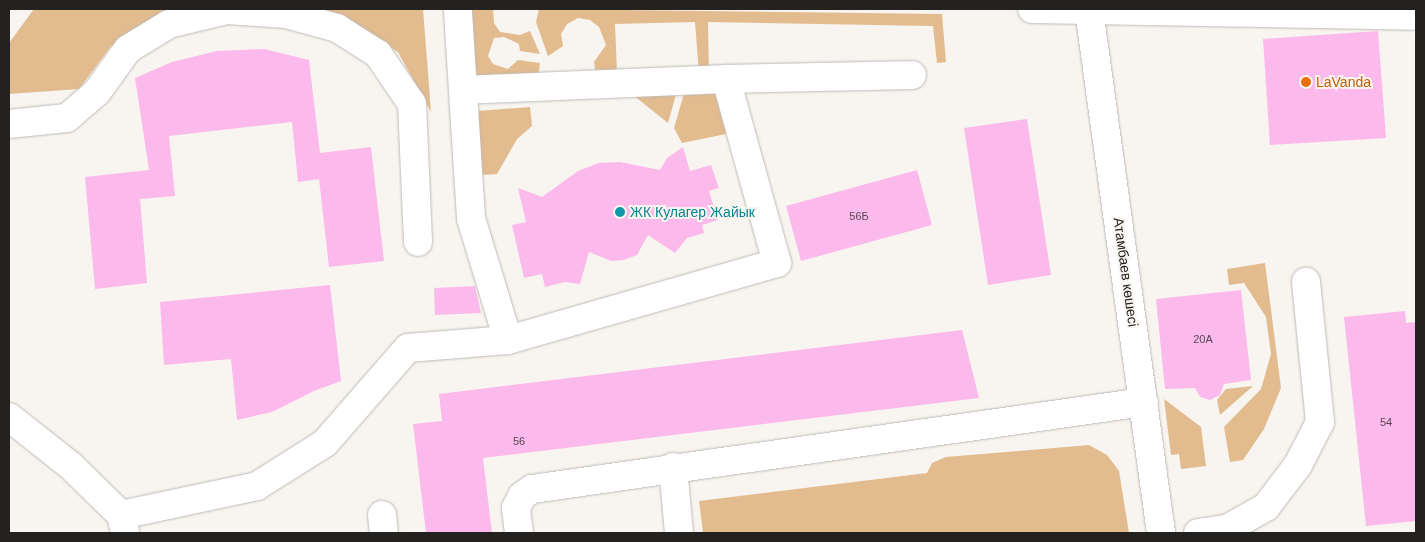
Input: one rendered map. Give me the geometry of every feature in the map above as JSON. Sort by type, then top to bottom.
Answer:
[{"type":"street","points":[[458,9],[471,218],[508,340]]},
{"type":"street","points":[[1032,9],[1416,16]]},
{"type":"street","points":[[9,124],[67,118],[97,92],[128,49],[169,24],[227,10],[286,14],[337,28],[378,54],[412,104],[418,242]]},
{"type":"street","name":"Атамбаев көшесі","points":[[1089,10],[1161,533]]},
{"type":"street","points":[[463,90],[726,79],[912,75]]},
{"type":"street","points":[[9,417],[71,466],[123,524],[257,486],[325,443],[408,348],[508,340],[777,263],[726,79]]},
{"type":"street","points":[[1198,533],[1227,529],[1266,507],[1298,465],[1320,422],[1306,282]]},
{"type":"street","points":[[519,533],[516,508],[522,496],[532,489],[673,467],[1144,402]]},
{"type":"street","points":[[673,467],[679,533]]},
{"type":"shaded area","points":[[34,9],[192,9],[150,22],[111,46],[79,89],[9,94],[9,43]]},
{"type":"shaded area","points":[[312,9],[423,9],[431,112],[398,52],[345,19]]},
{"type":"shaded area","points":[[470,9],[493,9],[494,23],[500,32],[520,35],[530,31],[540,54],[520,51],[519,44],[504,37],[494,38],[488,56],[493,64],[508,69],[518,60],[540,63],[538,78],[477,80]]},
{"type":"shaded area","points":[[539,9],[942,14],[946,62],[937,63],[933,26],[708,22],[709,74],[699,74],[695,22],[615,24],[617,73],[596,75],[594,62],[606,45],[599,27],[590,20],[578,18],[567,24],[561,34],[563,46],[548,56],[536,22]]},
{"type":"shaded area","points":[[708,88],[717,95],[726,134],[682,143],[674,128],[685,90]]},
{"type":"shaded area","points":[[677,91],[668,123],[633,95]]},
{"type":"shaded area","points":[[530,107],[532,126],[517,139],[497,174],[482,175],[477,111]]},
{"type":"shaded area","points":[[1265,263],[1281,388],[1264,429],[1243,460],[1230,462],[1224,427],[1261,389],[1271,354],[1266,317],[1244,283],[1229,285],[1227,269]]},
{"type":"shaded area","points":[[1253,386],[1220,415],[1217,400],[1226,389]]},
{"type":"shaded area","points":[[1164,399],[1201,427],[1206,466],[1181,469],[1179,454],[1171,455]]},
{"type":"shaded area","points":[[1089,445],[1107,455],[1119,471],[1129,533],[703,533],[699,501],[927,473],[932,463],[946,457]]},
{"type":"building","points":[[1378,31],[1386,138],[1270,145],[1263,39]]},
{"type":"building","points":[[264,49],[309,60],[320,153],[371,147],[384,261],[329,267],[319,179],[298,182],[292,122],[169,136],[175,196],[140,199],[147,283],[95,289],[85,177],[149,170],[135,78],[172,62],[217,51]]},
{"type":"building","points":[[1027,119],[1051,275],[988,285],[964,128]]},
{"type":"building","name":"ЖК Кулагер Жайык","points":[[683,147],[690,171],[711,165],[719,188],[709,191],[718,220],[702,225],[704,233],[687,238],[675,253],[648,235],[637,255],[624,260],[611,261],[589,252],[580,284],[565,282],[545,287],[542,274],[524,278],[512,225],[526,222],[518,188],[542,197],[578,171],[599,163],[620,162],[660,170],[667,158]]},
{"type":"building","points":[[917,170],[932,225],[801,261],[786,206]]},
{"type":"building","points":[[330,285],[341,381],[314,391],[272,412],[237,420],[231,359],[164,365],[160,302]]},
{"type":"building","points":[[475,286],[481,313],[435,315],[434,288]]},
{"type":"building","points":[[1241,290],[1251,380],[1224,384],[1220,395],[1210,400],[1200,397],[1195,388],[1165,389],[1156,299]]},
{"type":"building","points":[[1405,311],[1406,323],[1416,322],[1416,521],[1366,526],[1344,317]]},
{"type":"building","points":[[962,330],[979,398],[483,458],[492,533],[426,533],[413,424],[442,421],[439,394]]},
{"type":"place","name":"LaVanda","points":[[1306,82]]},
{"type":"place","name":"ЖК Кулагер Жайык","points":[[620,212]]}]
